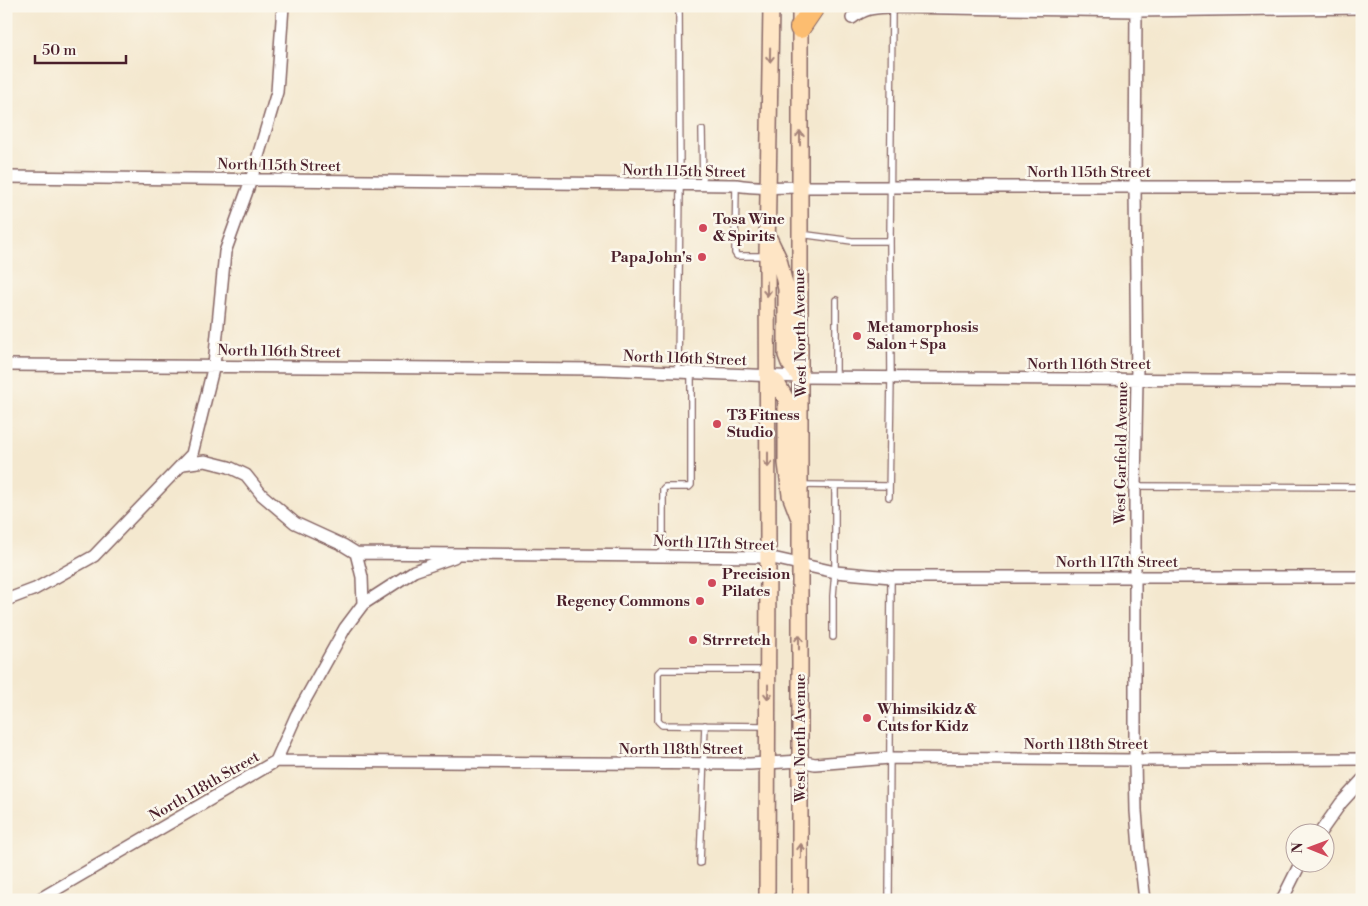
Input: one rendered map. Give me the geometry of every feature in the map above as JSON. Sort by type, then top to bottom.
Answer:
[{"type":"highway","points":[[800,28],[815,6]]},
{"type":"main road","points":[[767,900],[767,235],[771,6]]},
{"type":"main road","name":"West North Avenue","points":[[800,6],[800,900]]},
{"type":"main road","points":[[767,235],[779,259],[786,289],[786,356],[800,377]]},
{"type":"main road","points":[[768,376],[777,383],[786,399],[788,487],[801,522]]},
{"type":"street","points":[[6,600],[35,589],[94,556],[192,454],[214,365],[225,252],[252,180],[277,92],[283,6]]},
{"type":"street","points":[[852,18],[862,11],[872,8],[892,7],[1362,8]]},
{"type":"street","name":"West Garfield Avenue","points":[[1136,9],[1135,760],[1136,811],[1145,900]]},
{"type":"street","name":"North 115th Street","points":[[6,177],[736,185],[768,188],[1362,187]]},
{"type":"street","name":"North 116th Street","points":[[6,364],[602,369],[800,377],[1362,380]]},
{"type":"street","name":"North 117th Street","points":[[183,464],[205,461],[229,467],[246,475],[262,495],[294,523],[343,545],[356,553],[768,557],[835,572],[891,577],[1362,577]]},
{"type":"street","points":[[356,553],[362,577],[363,604]]},
{"type":"street","points":[[276,761],[301,708],[346,628],[363,604],[414,571],[460,555]]},
{"type":"street","name":"North 118th Street","points":[[38,900],[276,761],[767,764],[800,761],[815,764],[890,758],[1362,759]]},
{"type":"street","points":[[1326,824],[1340,803],[1362,780]]},
{"type":"street","points":[[1282,900],[1295,874]]},
{"type":"lane","points":[[678,372],[679,6]]},
{"type":"lane","points":[[889,497],[892,7]]},
{"type":"lane","points":[[702,130],[703,185]]},
{"type":"lane","points":[[736,185],[735,254],[737,256],[767,256]]},
{"type":"lane","points":[[799,234],[852,241],[890,241]]},
{"type":"lane","points":[[836,300],[836,377]]},
{"type":"lane","points":[[663,556],[663,489],[665,487],[689,487],[691,485],[692,373]]},
{"type":"lane","points":[[800,485],[890,486]]},
{"type":"lane","points":[[833,637],[836,486]]},
{"type":"lane","points":[[1135,486],[1362,487]]},
{"type":"lane","points":[[889,900],[891,577]]},
{"type":"lane","points":[[768,670],[662,670],[658,673],[658,721],[662,725],[768,726]]},
{"type":"lane","points":[[700,863],[705,725]]},
{"type":"place","name":"Tosa Wine & Spirits","points":[[703,228]]},
{"type":"place","name":"Papa John's","points":[[702,257]]},
{"type":"place","name":"Metamorphosis Salon + Spa","points":[[857,336]]},
{"type":"place","name":"T3 Fitness Studio","points":[[717,424]]},
{"type":"place","name":"Precision Pilates","points":[[712,583]]},
{"type":"place","name":"Regency Commons","points":[[700,601]]},
{"type":"place","name":"Strrretch","points":[[693,640]]},
{"type":"place","name":"Whimsikidz & Cuts for Kidz","points":[[867,718]]}]
